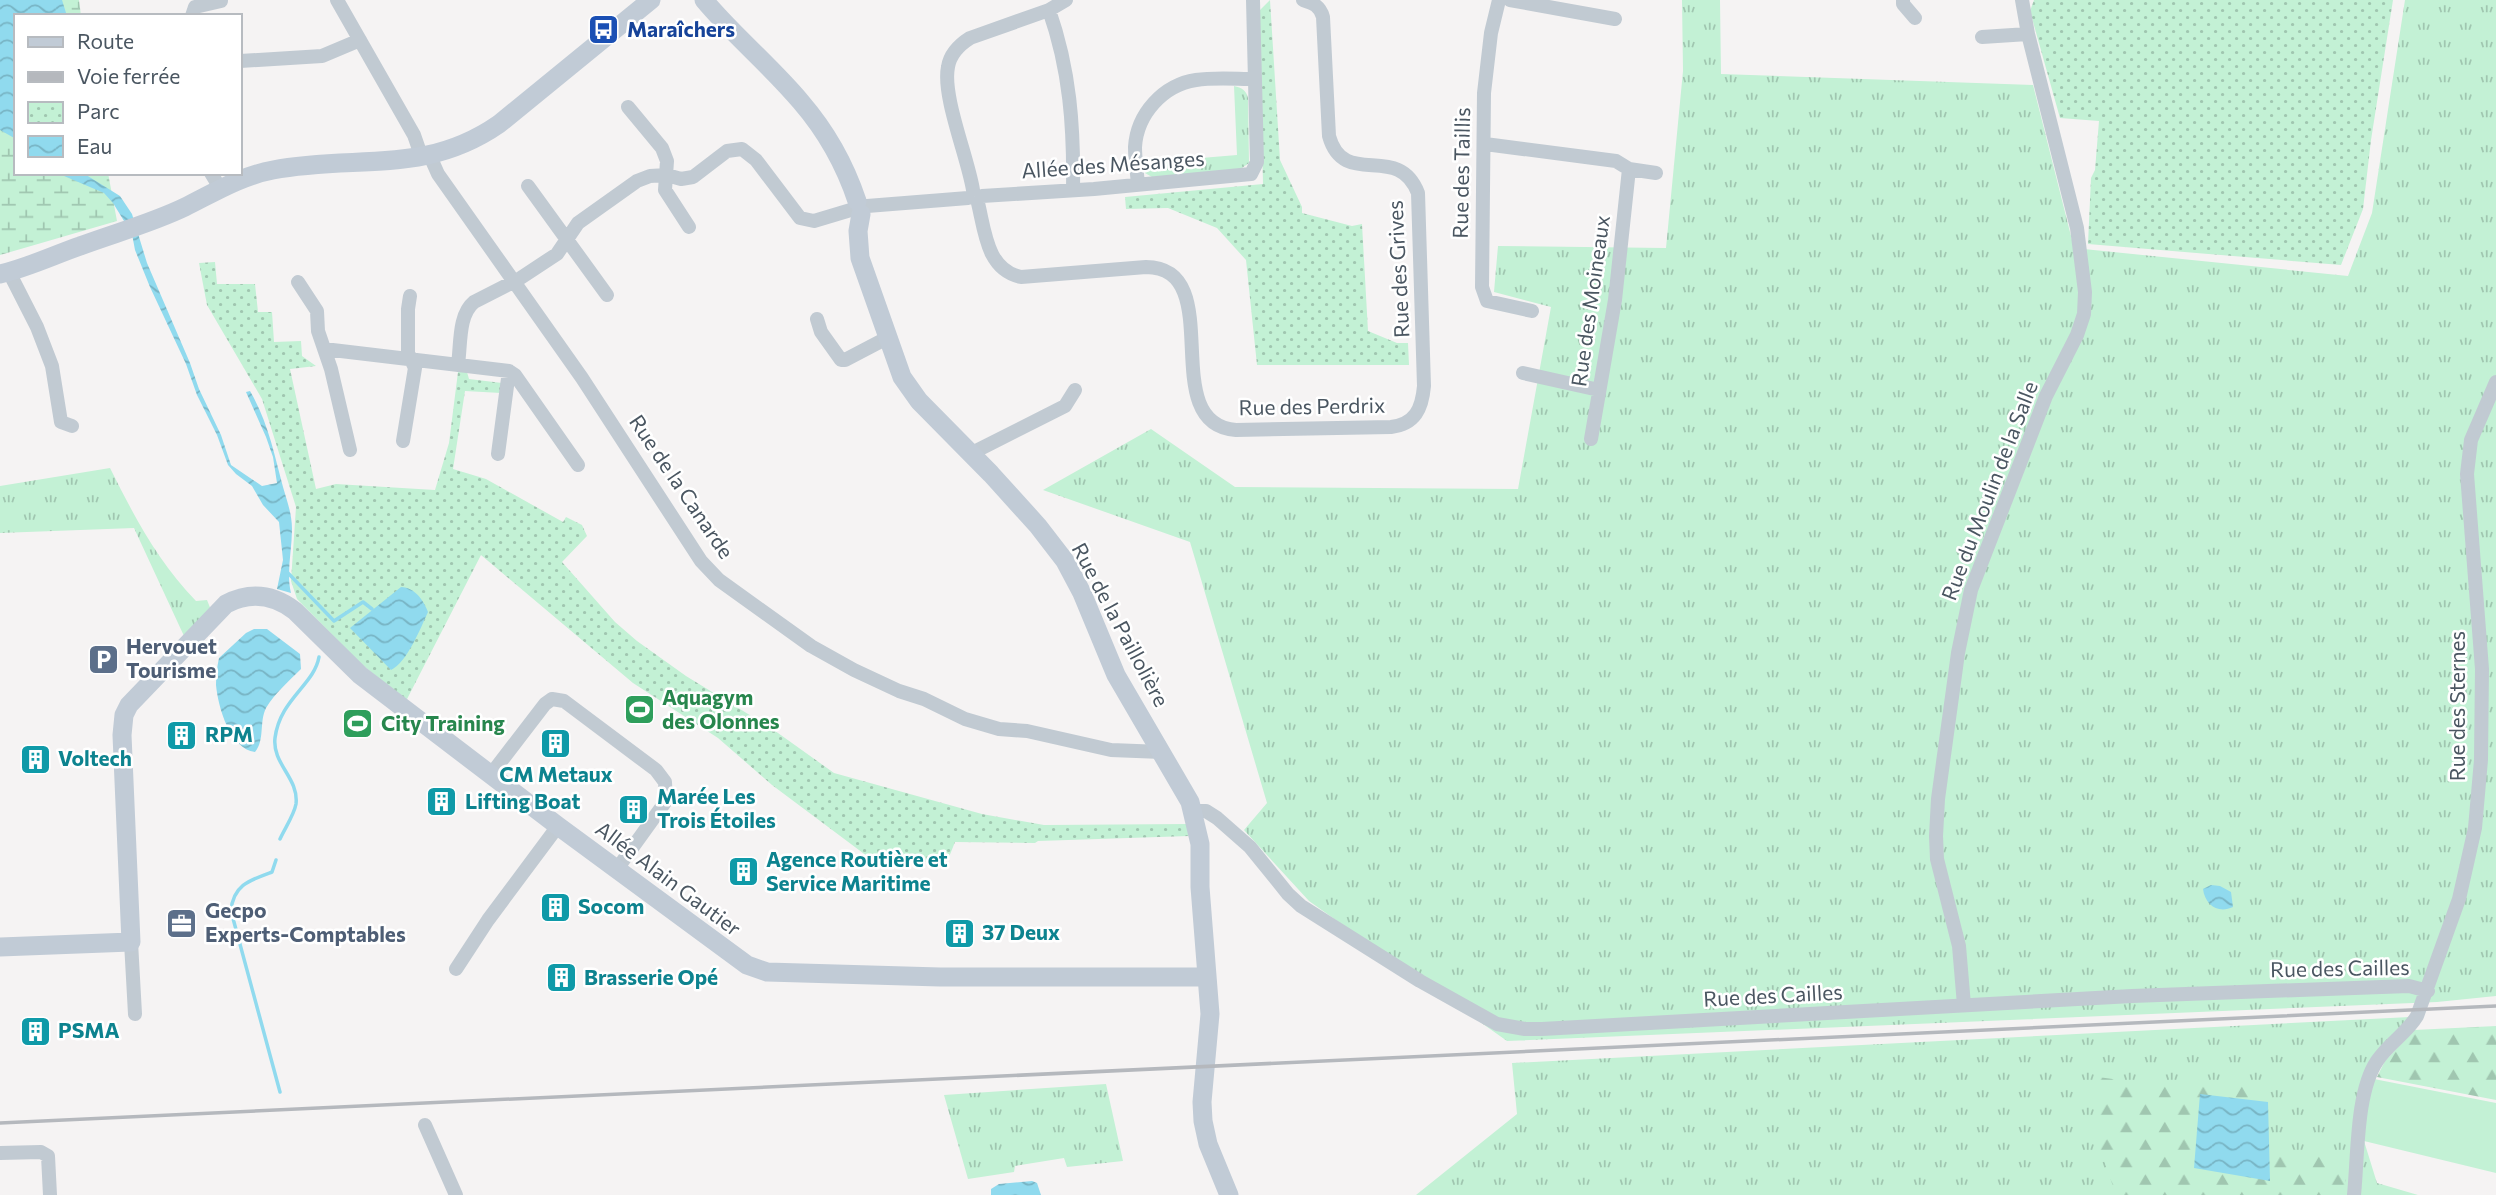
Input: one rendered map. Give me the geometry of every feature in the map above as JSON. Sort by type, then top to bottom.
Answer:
[{"type":"street","name":"Rue de la Canarde","points":[[337,0],[426,157],[582,378],[701,561],[719,580],[811,646],[854,670],[965,719],[999,729],[1027,732],[1111,750],[1162,752]]},
{"type":"street","points":[[72,426],[61,422],[52,366],[37,327],[5,273],[186,206],[215,181],[288,168],[426,157],[474,141],[499,124],[651,0]]},
{"type":"street","name":"Rue de la Paillolière","points":[[704,0],[800,101],[819,125],[843,165],[860,208],[860,258],[887,338],[909,389],[1038,526],[1065,561],[1090,610],[1116,675],[1184,789],[1193,811],[1200,844],[1200,887],[1210,1014],[1202,1102],[1203,1121],[1208,1144],[1229,1195]]},
{"type":"street","name":"Rue des Perdrix","points":[[1066,0],[1049,10],[970,38],[962,43],[948,65],[947,86],[975,197],[992,257],[1003,270],[1021,277],[1146,267],[1166,270],[1173,275],[1180,283],[1187,303],[1201,408],[1211,421],[1221,428],[1391,427],[1403,424],[1410,421],[1421,407],[1424,356]]},
{"type":"street","name":"Rue des Grives","points":[[1303,0],[1315,4],[1323,17],[1329,136],[1334,151],[1359,165],[1391,166],[1404,172],[1413,180],[1418,193],[1424,356]]},
{"type":"street","name":"Rue des Taillis","points":[[1499,0],[1486,67],[1482,287],[1487,301],[1532,311]]},
{"type":"street","points":[[1510,0],[1615,19]]},
{"type":"street","points":[[1903,0],[1903,4],[1915,18]]},
{"type":"street","name":"Rue du Moulin de la Salle","points":[[1964,1005],[1956,931],[1937,859],[1936,836],[1938,799],[1958,653],[1971,590],[2046,396],[2077,335],[2084,314],[2085,292],[2077,228],[2028,34],[2022,0]]},
{"type":"street","points":[[193,14],[195,7],[201,4],[221,1]]},
{"type":"street","points":[[1138,185],[1136,138],[1139,126],[1154,102],[1177,85],[1196,80],[1255,79],[1257,3]]},
{"type":"street","points":[[1049,10],[1063,58],[1072,114],[1073,190]]},
{"type":"street","points":[[1982,37],[2028,34]]},
{"type":"street","points":[[242,61],[322,56],[360,40]]},
{"type":"street","name":"Allée des Mésanges","points":[[667,175],[681,179],[693,177],[726,151],[741,149],[756,160],[800,218],[814,221],[860,208],[1247,176],[1253,173],[1257,162],[1255,79]]},
{"type":"street","points":[[628,107],[662,148],[667,161],[665,190],[689,227]]},
{"type":"street","points":[[1485,144],[1616,161],[1629,169],[1656,173]]},
{"type":"street","name":"Rue des Moineaux","points":[[1591,439],[1615,300],[1629,169]]},
{"type":"street","points":[[458,364],[468,307],[557,254],[578,223],[637,181],[650,176],[667,175]]},
{"type":"street","points":[[528,186],[607,295]]},
{"type":"street","points":[[298,282],[317,311],[317,331],[331,369],[349,450]]},
{"type":"street","points":[[402,441],[415,368],[408,353],[410,296]]},
{"type":"street","points":[[817,319],[821,332],[841,360],[887,338]]},
{"type":"street","points":[[324,349],[509,371],[515,375],[578,465]]},
{"type":"street","points":[[498,454],[509,371]]},
{"type":"street","points":[[1523,373],[1599,390]]},
{"type":"street","name":"Rue des Sternes","points":[[2354,1195],[2363,1099],[2370,1073],[2379,1058],[2412,1025],[2428,991],[2459,900],[2475,828],[2482,760],[2482,669],[2467,474],[2471,440],[2496,382]]},
{"type":"street","points":[[970,454],[1065,406],[1074,390]]},
{"type":"street","name":"Allée Alain Gautier","points":[[135,1014],[122,735],[124,715],[129,705],[231,602],[261,596],[284,603],[360,675],[558,826],[747,965],[766,972],[953,977],[1207,977]]},
{"type":"street","points":[[492,774],[545,704],[552,699],[564,701],[656,770],[665,782],[666,801],[617,869]]},
{"type":"street","name":"Rue des Cailles","points":[[1193,811],[1206,811],[1224,824],[1250,848],[1301,906],[1420,981],[1504,1027],[1542,1029],[1964,1005],[2409,986],[2428,991]]},
{"type":"street","points":[[456,968],[558,826]]},
{"type":"street","points":[[0,947],[131,942]]},
{"type":"street","points":[[425,1125],[456,1195]]},
{"type":"street","points":[[0,1153],[41,1152],[48,1157],[50,1195]]},
{"type":"green space","points":[[0,0],[79,0],[81,14],[14,14],[14,175],[108,175],[117,221],[0,255]]},
{"type":"green space","points":[[1270,0],[1280,160],[1302,207],[1302,213],[1352,226],[1362,224],[1368,331],[1397,343],[1408,343],[1409,365],[1257,365],[1246,260],[1217,228],[1168,208],[1126,209],[1125,197],[1263,184],[1259,11]]},
{"type":"green space","points":[[1682,0],[1720,0],[1721,74],[2033,85],[2074,248],[2348,276],[2372,213],[2405,0],[2496,0],[2496,996],[2437,1002],[1507,1041],[1309,901],[1244,830],[1267,803],[1190,542],[1043,490],[1151,429],[1235,487],[1518,489],[1551,307],[1494,292],[1498,246],[1666,248],[1683,71]]},
{"type":"green space","points":[[2034,0],[2393,0],[2363,209],[2341,265],[2088,244],[2091,178],[2095,170],[2099,121],[2060,118],[2030,11]]},
{"type":"green space","points":[[1234,86],[1243,90],[1248,98],[1249,163],[1239,170],[1152,177],[1145,173],[1141,163],[1237,155]]},
{"type":"green space","points":[[215,262],[217,284],[255,284],[258,312],[272,312],[274,342],[301,341],[302,356],[316,366],[290,369],[316,489],[336,484],[435,490],[449,443],[458,372],[467,372],[469,379],[502,383],[501,393],[465,391],[453,469],[486,479],[563,522],[566,517],[582,525],[587,536],[562,562],[615,622],[686,676],[771,728],[834,773],[982,814],[1044,825],[1188,824],[1189,836],[1035,843],[955,842],[947,862],[875,862],[772,785],[718,738],[633,683],[481,555],[406,701],[359,662],[297,599],[291,581],[296,507],[262,399],[207,305],[199,263]]},
{"type":"green space","points":[[110,468],[138,521],[170,571],[196,601],[207,600],[211,610],[184,636],[134,528],[0,533],[0,486]]},
{"type":"green space","points":[[2410,1017],[2374,1079],[2364,1141],[2377,1183],[2418,1195],[1416,1195],[1517,1114],[1512,1063]]},
{"type":"green space","points":[[2496,1026],[2496,1100],[2377,1077],[2385,1061],[2414,1030]]},
{"type":"green space","points":[[2098,1077],[2149,1084],[2249,1086],[2258,1099],[2261,1145],[2348,1157],[2344,1195],[2116,1195],[2099,1146]]},
{"type":"green space","points":[[2374,1079],[2496,1103],[2496,1173],[2364,1141],[2367,1099]]},
{"type":"green space","points":[[1106,1084],[1123,1161],[1067,1167],[1064,1158],[1015,1166],[1014,1172],[968,1179],[944,1095]]},
{"type":"water","points":[[0,0],[62,0],[66,14],[14,14],[14,138],[0,130]]},
{"type":"water","points":[[62,175],[86,175],[120,196],[132,214],[147,263],[221,435],[231,465],[262,486],[277,483],[273,457],[246,392],[250,391],[256,403],[266,426],[290,513],[291,593],[277,589],[283,560],[279,522],[263,505],[252,486],[228,465],[150,287],[135,250],[132,234],[104,193]]},
{"type":"water","points":[[401,587],[418,595],[428,612],[408,653],[391,670],[350,628]]},
{"type":"water","points":[[254,629],[267,629],[300,654],[301,669],[266,708],[260,742],[255,752],[246,749],[232,735],[219,704],[216,685],[219,658]]},
{"type":"water","points":[[2211,885],[2231,892],[2233,907],[2217,909],[2209,904],[2203,889]]},
{"type":"water","points":[[2200,1094],[2268,1102],[2270,1181],[2194,1168]]},
{"type":"water","points":[[1032,1181],[1037,1183],[1041,1195],[991,1195],[991,1189],[999,1184]]},
{"type":"waterway","points":[[288,573],[334,621],[363,602],[372,609]]},
{"type":"waterway","points":[[280,839],[295,808],[296,795],[294,786],[277,756],[275,738],[283,713],[311,676],[319,657]]},
{"type":"waterway","points":[[276,860],[272,872],[239,889],[232,902],[231,911],[280,1092]]},
{"type":"railway","points":[[0,1123],[2496,1006]]},
{"type":"place","name":"Maraîchers","points":[[604,30]]},
{"type":"place","name":"Hervouet Tourisme","points":[[103,659]]},
{"type":"place","name":"Aquagym des Olonnes","points":[[639,710]]},
{"type":"place","name":"City Training","points":[[358,724]]},
{"type":"place","name":"RPM","points":[[182,735]]},
{"type":"place","name":"CM Metaux","points":[[556,743]]},
{"type":"place","name":"Voltech","points":[[35,759]]},
{"type":"place","name":"Lifting Boat","points":[[442,802]]},
{"type":"place","name":"Marée Les Trois Étoiles","points":[[634,809]]},
{"type":"place","name":"Agence Routière et Service Maritime","points":[[743,872]]},
{"type":"place","name":"Socom","points":[[555,907]]},
{"type":"place","name":"Gecpo Experts-Comptables","points":[[182,923]]},
{"type":"place","name":"37 Deux","points":[[959,933]]},
{"type":"place","name":"Brasserie Opé","points":[[561,978]]},
{"type":"place","name":"PSMA","points":[[35,1031]]}]
